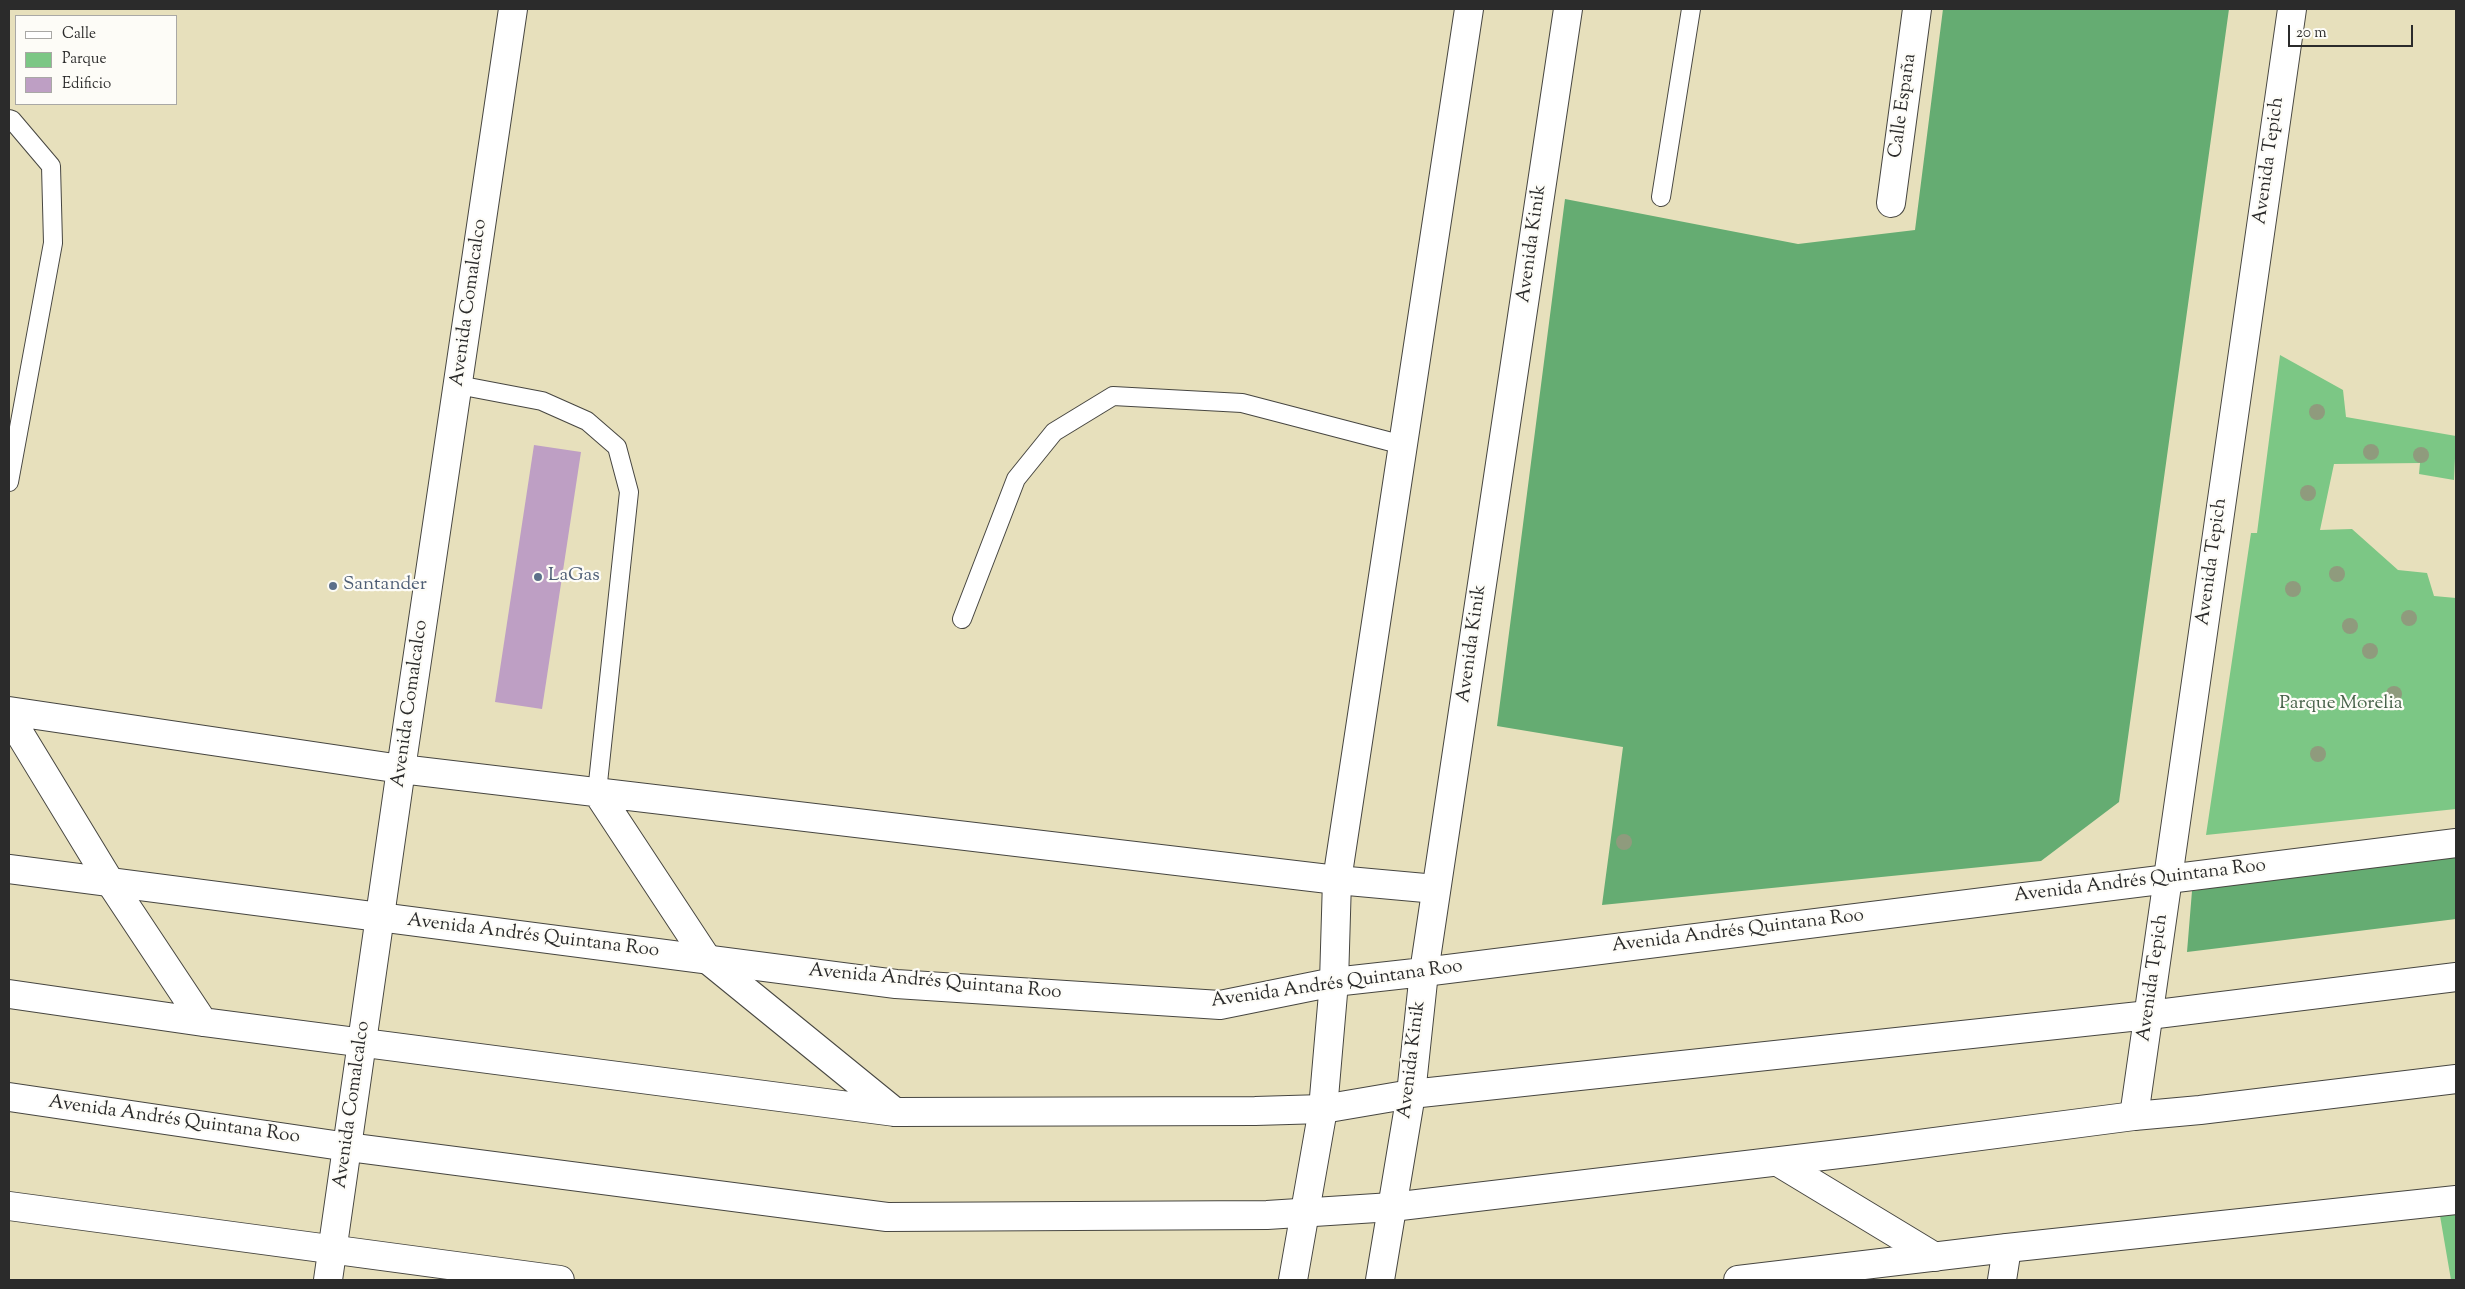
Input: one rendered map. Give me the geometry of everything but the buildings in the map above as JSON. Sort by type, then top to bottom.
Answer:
[{"type":"street","name":"Avenida Comalcalco","points":[[328,1280],[379,917],[513,9]]},
{"type":"street","points":[[1293,1280],[1323,1109],[1334,982],[1337,880],[1469,9]]},
{"type":"street","name":"Avenida Kinik","points":[[1380,1280],[1411,1094],[1424,972],[1568,9]]},
{"type":"street","name":"Calle España","points":[[1891,203],[1917,9]]},
{"type":"street","name":"Avenida Tepich","points":[[2134,1116],[2292,9]]},
{"type":"street","points":[[9,711],[401,768],[1337,880],[1436,890]]},
{"type":"street","points":[[9,716],[110,882],[203,1022]]},
{"type":"street","points":[[597,792],[707,959],[895,1112]]},
{"type":"street","name":"Avenida Andrés Quintana Roo","points":[[9,868],[896,984],[1220,1005],[1334,982],[2456,843]]},
{"type":"street","points":[[9,994],[203,1022],[895,1112],[1323,1109],[1411,1094],[2149,1015],[2456,977]]},
{"type":"street","name":"Avenida Andrés Quintana Roo","points":[[9,1097],[348,1147],[887,1217],[1267,1215],[1392,1207],[1778,1162],[2134,1116],[2200,1110],[2456,1079]]},
{"type":"street","points":[[1778,1162],[1935,1257]]},
{"type":"street","points":[[1738,1280],[2007,1248],[2456,1200]]},
{"type":"street","points":[[9,1206],[560,1280]]},
{"type":"street","points":[[2002,1280],[2007,1248]]},
{"type":"lane","points":[[1661,197],[1691,9]]},
{"type":"lane","points":[[9,119],[12,120],[51,166],[53,243],[9,482]]},
{"type":"lane","points":[[458,385],[542,401],[587,421],[617,447],[628,492],[597,792]]},
{"type":"lane","points":[[962,619],[1016,479],[1054,432],[1113,396],[1242,403],[1403,444]]},
{"type":"green space","points":[[1943,9],[2229,9],[2119,802],[2041,861],[1602,905],[1623,747],[1497,726],[1565,199],[1798,244],[1915,230]]},
{"type":"green space","name":"Parque Morelia","points":[[2280,355],[2343,390],[2346,417],[2456,436],[2454,480],[2419,474],[2420,463],[2334,464],[2320,530],[2352,529],[2398,570],[2427,573],[2434,596],[2456,598],[2456,809],[2206,835],[2251,533],[2257,533]]},
{"type":"green space","points":[[2456,854],[2456,919],[2187,952],[2192,891]]},
{"type":"green space","points":[[2456,1208],[2456,1280],[2451,1280],[2439,1210]]},
{"type":"place","name":"LaGas","points":[[538,577]]},
{"type":"place","name":"Santander","points":[[333,586]]}]
